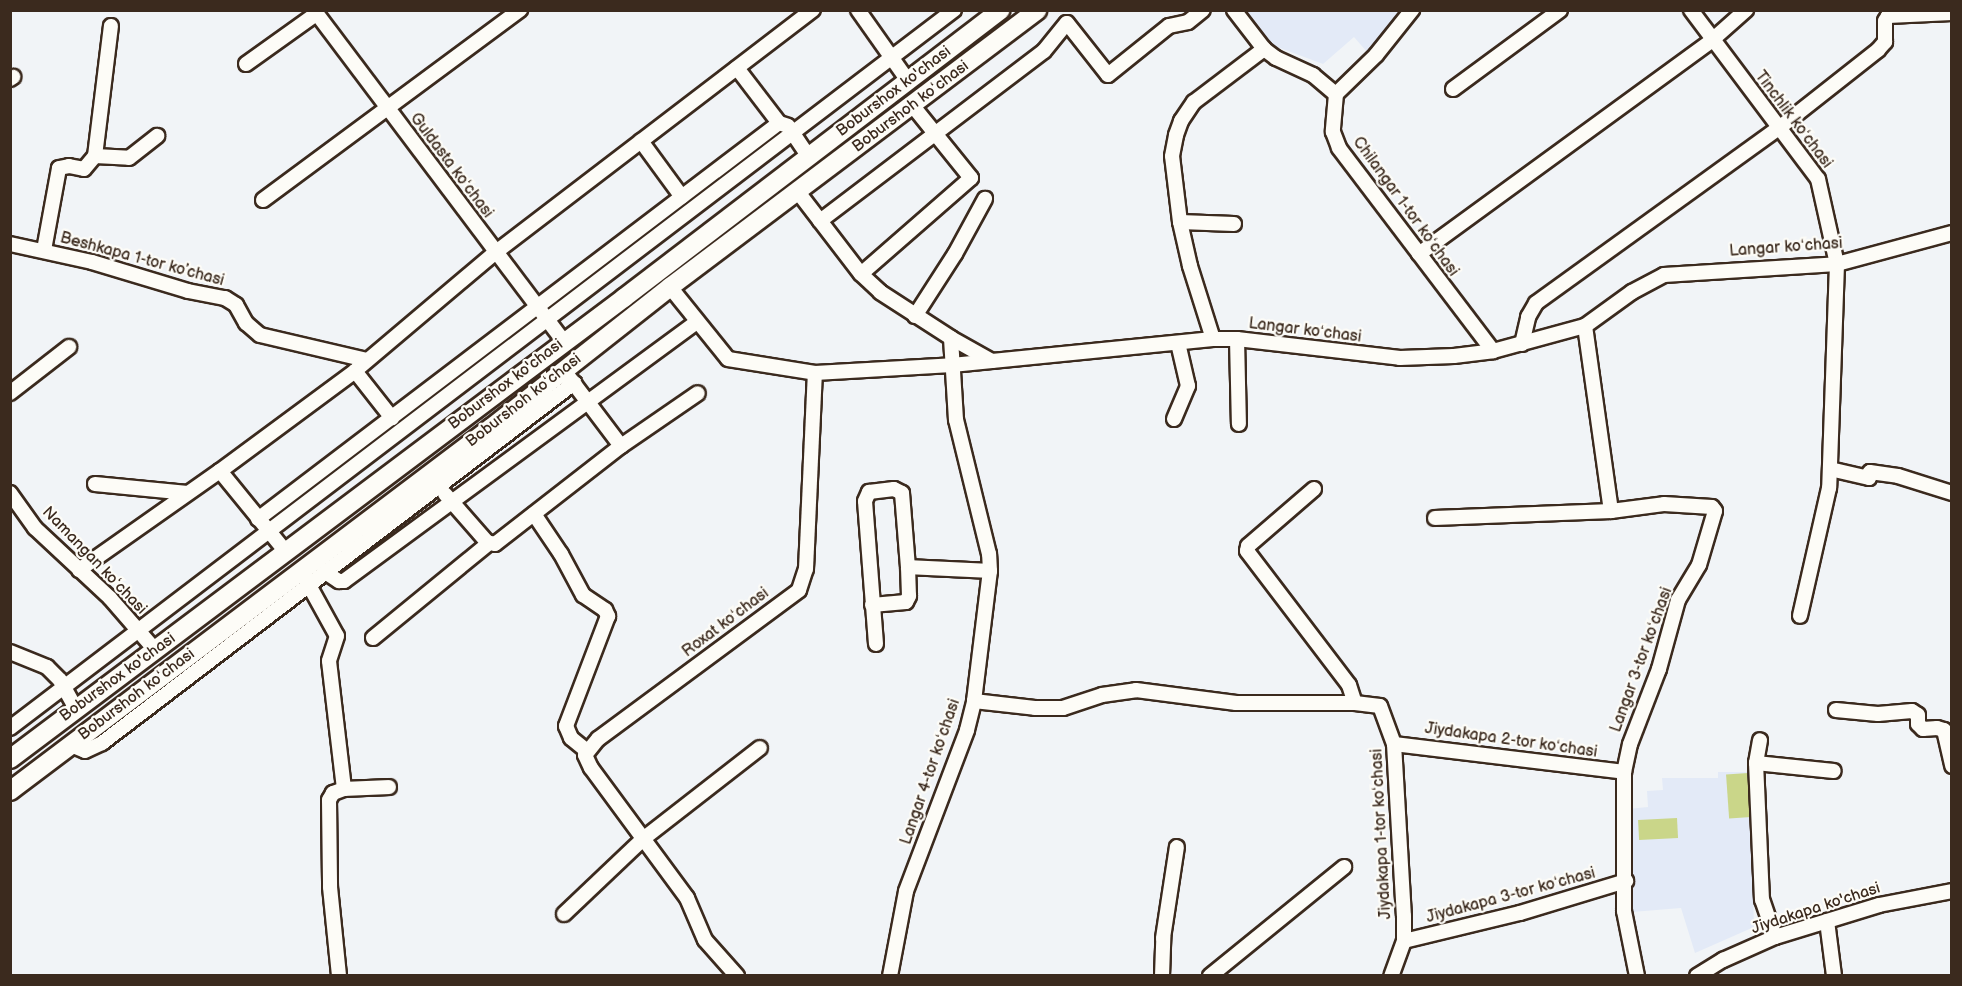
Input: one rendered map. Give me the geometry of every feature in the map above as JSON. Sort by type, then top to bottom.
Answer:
[{"type":"main road","name":"Boburshox ko'chasi","points":[[10,759],[216,606],[1000,10]]},
{"type":"main road","name":"Boburshoh koʻchasi","points":[[10,791],[433,481],[569,377],[670,287],[913,106],[1037,10]]},
{"type":"street","points":[[263,200],[520,10]]},
{"type":"street","points":[[79,570],[355,371],[496,252],[813,10]]},
{"type":"street","points":[[858,10],[908,81]]},
{"type":"street","points":[[10,728],[954,10]]},
{"type":"street","points":[[820,221],[1044,51],[1067,23],[1108,75],[1169,26],[1188,22],[1203,10]]},
{"type":"street","points":[[1234,10],[1264,49],[1276,58],[1313,75],[1336,94],[1376,56],[1412,10]]},
{"type":"street","points":[[1453,88],[1560,10]]},
{"type":"street","name":"Tinchlik koʻchasi","points":[[1691,10],[1711,40],[1818,179],[1837,264],[1829,488],[1800,616]]},
{"type":"street","points":[[1419,254],[1711,40],[1746,10]]},
{"type":"street","points":[[246,64],[315,12]]},
{"type":"street","name":"Guldasta koʻchasi","points":[[315,12],[563,341]]},
{"type":"street","points":[[1522,344],[1528,317],[1536,303],[1779,128],[1878,50],[1885,42],[1885,21],[1888,16],[1952,14]]},
{"type":"street","points":[[44,250],[59,168],[69,166],[84,169],[95,156],[111,26]]},
{"type":"street","points":[[1213,339],[1190,266],[1180,222],[1172,156],[1181,121],[1194,102],[1264,49]]},
{"type":"street","points":[[737,68],[779,123],[788,126],[809,157]]},
{"type":"street","name":"Chilangar 1-tor koʻchasi","points":[[1336,94],[1334,132],[1340,148],[1493,351]]},
{"type":"street","points":[[861,274],[971,178],[913,106]]},
{"type":"street","points":[[258,519],[779,123]]},
{"type":"street","points":[[95,156],[129,158],[158,136]]},
{"type":"street","points":[[641,141],[682,197]]},
{"type":"street","points":[[798,192],[861,274],[880,292],[951,339],[992,361]]},
{"type":"street","points":[[915,316],[955,254],[985,199]]},
{"type":"street","points":[[1180,222],[1234,224]]},
{"type":"street","name":"Langar koʻchasi","points":[[670,287],[728,359],[814,373],[952,365],[1213,339],[1237,339],[1400,358],[1454,356],[1493,351],[1585,326],[1632,292],[1664,275],[1837,264],[1952,233]]},
{"type":"street","name":"Beshkapa 1-tor koʼchasi","points":[[10,244],[44,250],[225,298],[236,305],[246,323],[260,335],[367,360]]},
{"type":"street","points":[[325,572],[339,581],[344,581],[696,322]]},
{"type":"street","points":[[1435,518],[1611,511],[1585,326]]},
{"type":"street","name":"Langar 4-tor koʻchasi","points":[[890,975],[906,891],[960,750],[974,701],[990,571],[989,554],[956,420],[951,339]]},
{"type":"street","points":[[1237,339],[1239,424]]},
{"type":"street","points":[[1174,419],[1188,386],[1178,343]]},
{"type":"street","points":[[10,393],[69,347]]},
{"type":"street","points":[[355,371],[392,417]]},
{"type":"street","name":"Roxat koʻchasi","points":[[586,750],[799,590],[806,569],[814,373]]},
{"type":"street","points":[[569,377],[621,446]]},
{"type":"street","points":[[433,481],[489,543],[495,544],[621,446],[698,393]]},
{"type":"street","points":[[1830,469],[1869,477],[1870,472],[1898,476],[1952,493]]},
{"type":"street","points":[[219,471],[286,552]]},
{"type":"street","points":[[95,484],[188,493]]},
{"type":"street","points":[[872,605],[906,602],[909,596],[902,493],[894,489],[869,492],[865,501],[872,605],[876,644]]},
{"type":"street","points":[[1314,489],[1248,546],[1247,551],[1349,685],[1355,703]]},
{"type":"street","name":"Namangan koʻchasi","points":[[10,493],[35,528],[110,598],[156,651]]},
{"type":"street","name":"Langar 3-tor koʻchasi","points":[[1611,511],[1664,504],[1712,507],[1715,511],[1699,565],[1678,600],[1659,669],[1630,744],[1624,772],[1625,925],[1637,975]]},
{"type":"street","points":[[344,789],[329,661],[337,636],[305,577],[325,572],[389,514],[406,535]]},
{"type":"street","points":[[534,514],[561,554],[583,595],[605,610],[609,616],[566,726],[571,738],[586,750],[585,754],[591,768],[687,898],[705,940],[736,975]]},
{"type":"street","points":[[373,638],[489,543]]},
{"type":"street","points":[[908,567],[990,571]]},
{"type":"street","points":[[199,585],[216,606]]},
{"type":"street","points":[[10,652],[47,667],[64,687],[76,709]]},
{"type":"street","points":[[102,658],[118,679]]},
{"type":"street","name":"Jiydakapa 1-tor koʻchasi","points":[[974,701],[1063,708],[1102,694],[1136,690],[1236,704],[1355,703],[1380,706],[1394,744],[1404,941],[1392,975]]},
{"type":"street","points":[[1836,710],[1878,714],[1912,711],[1918,716],[1920,727],[1944,730],[1952,766]]},
{"type":"street","points":[[1760,740],[1756,763],[1762,900],[1775,937]]},
{"type":"street","name":"Jiydakapa 2-tor koʻchasi","points":[[1394,744],[1624,772]]},
{"type":"street","points":[[564,914],[643,839],[760,748]]},
{"type":"street","points":[[1756,763],[1834,771]]},
{"type":"street","points":[[339,975],[330,887],[329,800],[333,794],[344,789],[389,787]]},
{"type":"street","points":[[1162,975],[1163,939],[1177,847]]},
{"type":"street","points":[[1210,975],[1344,867]]},
{"type":"street","name":"Jiydakapa 3-tor koʻchasi","points":[[1404,941],[1520,913],[1626,881]]},
{"type":"street","name":"Jiydakapa ko'chasi","points":[[1697,975],[1723,960],[1775,937],[1879,905],[1952,891]]},
{"type":"street","points":[[1827,921],[1834,975]]},
{"type":"street","points":[[1723,960],[1725,975]]},
{"type":"shaded area","points":[[1244,11],[1401,11],[1368,53],[1354,37],[1323,64],[1269,44]]},
{"type":"shaded area","points":[[1718,772],[1749,772],[1754,927],[1695,953],[1681,908],[1632,912],[1627,809],[1648,807],[1647,791],[1663,790],[1662,778],[1718,778]]},
{"type":"green space","points":[[1748,773],[1751,817],[1729,818],[1726,775]]},
{"type":"green space","points":[[1677,818],[1678,838],[1639,840],[1638,820]]}]
